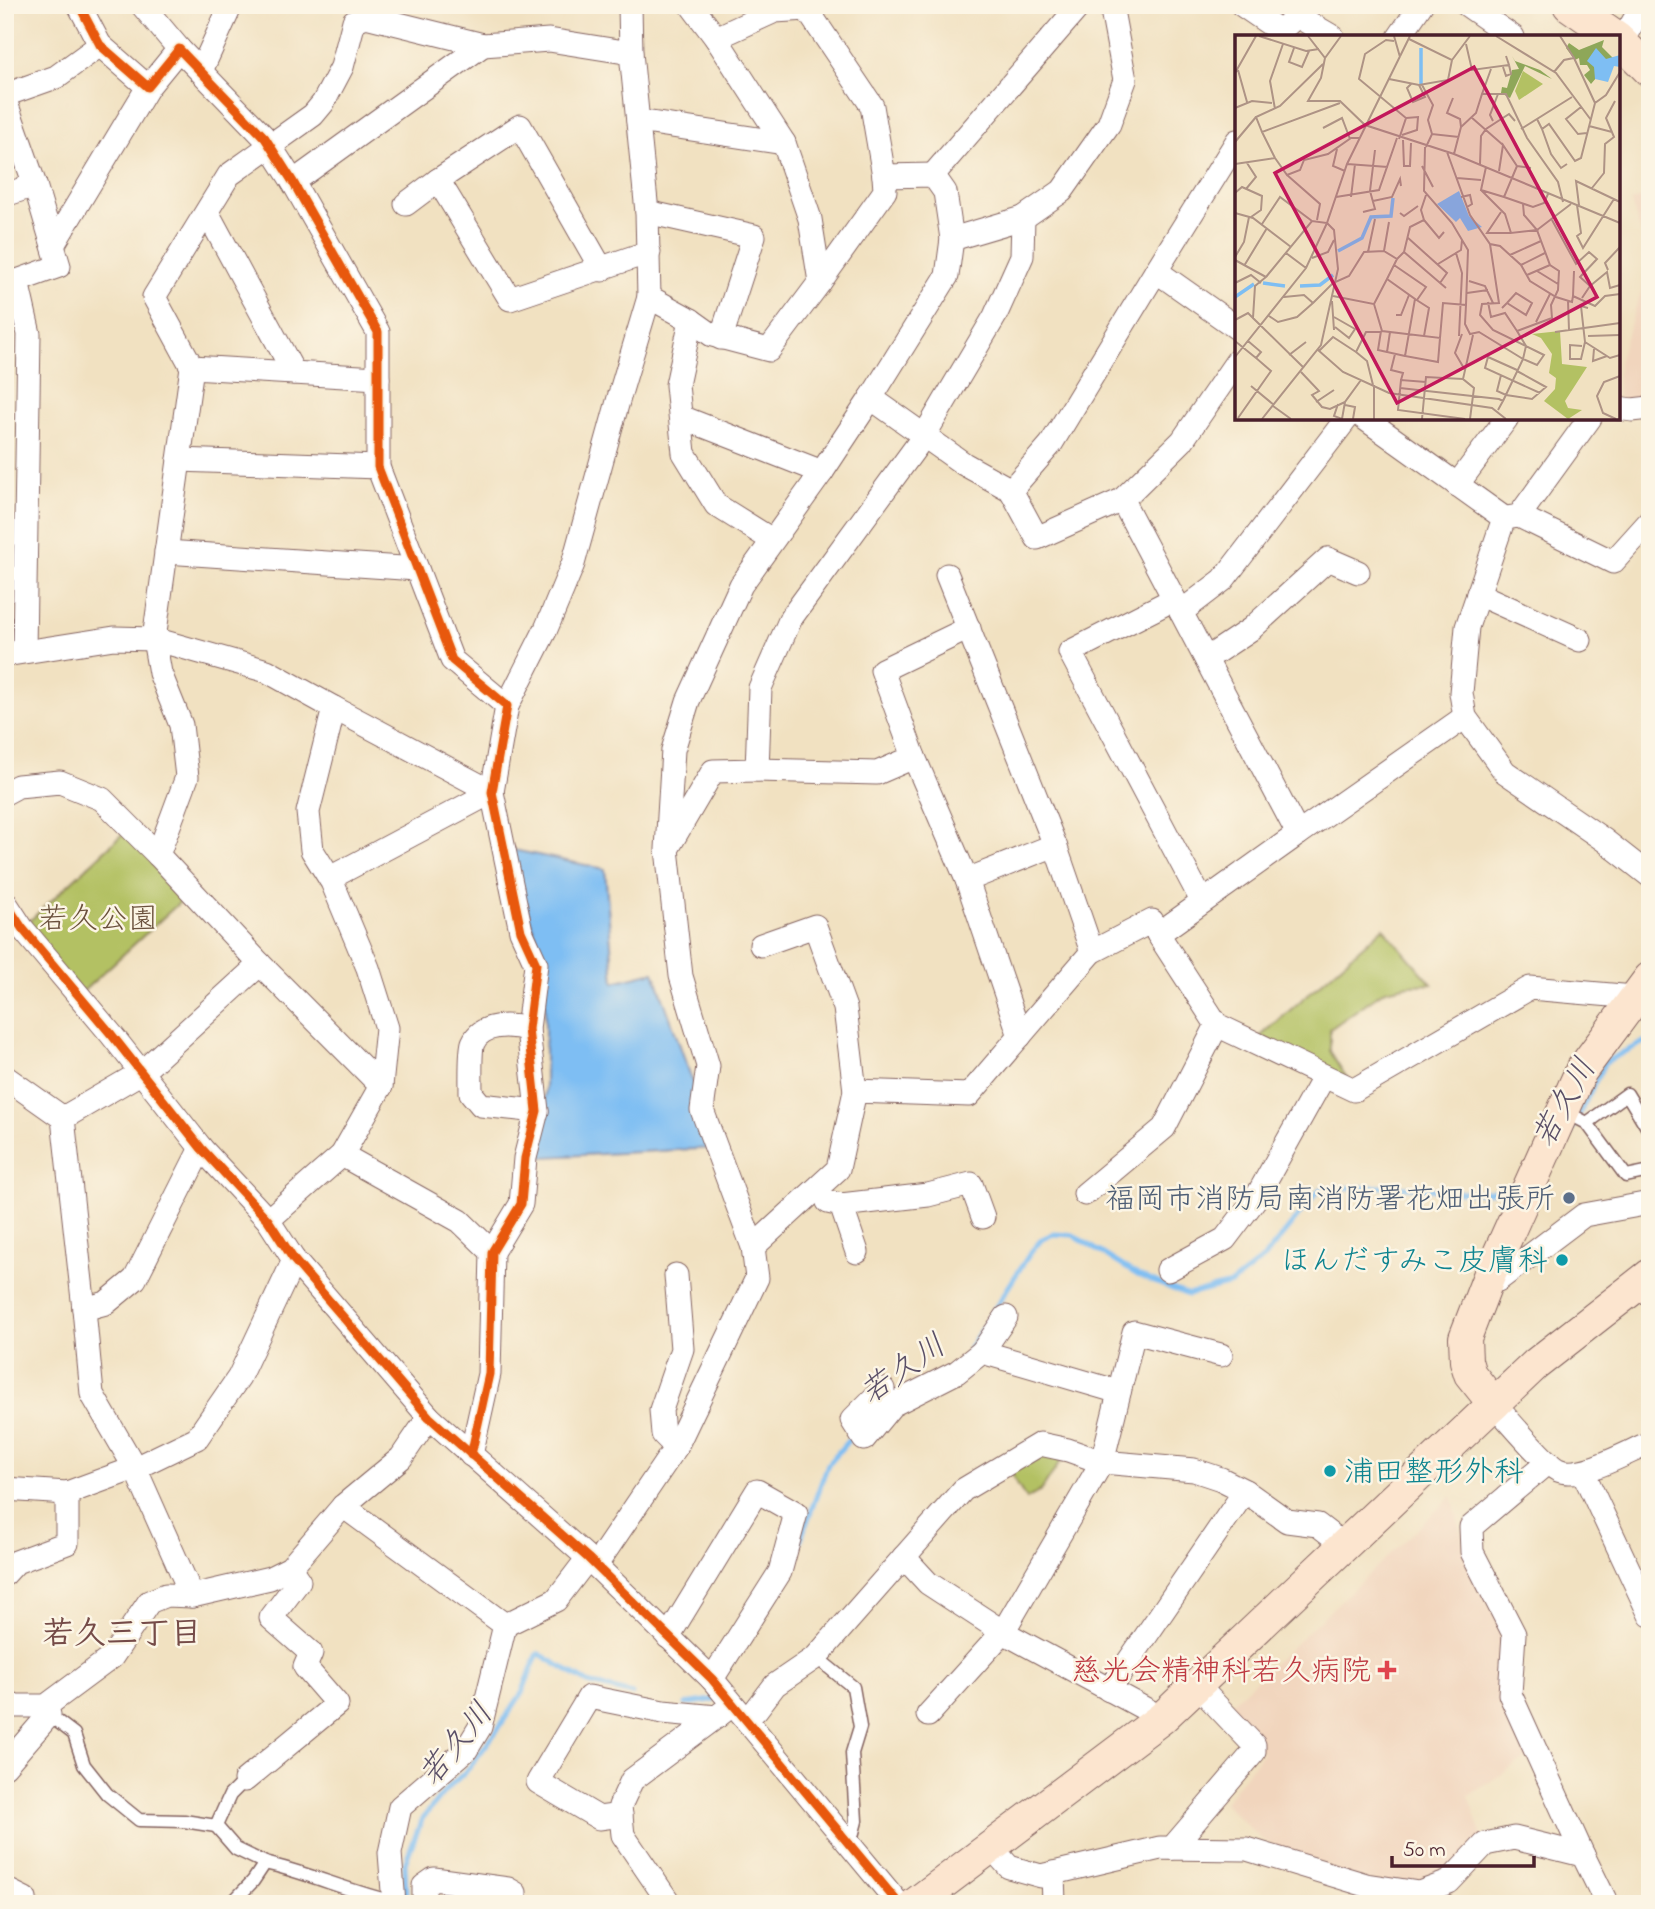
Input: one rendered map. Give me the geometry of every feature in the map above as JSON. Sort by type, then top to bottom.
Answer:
[{"type":"main road","points":[[1569,5],[1610,35]]},
{"type":"main road","points":[[1620,43],[1650,71]]},
{"type":"main road","points":[[1494,1404],[1470,1374],[1466,1361],[1465,1338],[1530,1182],[1574,1116],[1581,1072],[1644,991]]},
{"type":"main road","points":[[915,1904],[1162,1718],[1536,1364],[1650,1275]]},
{"type":"street","points":[[79,5],[100,45],[148,88]]},
{"type":"street","points":[[142,5],[179,49],[228,97],[269,145],[378,331],[378,467],[452,660],[507,706]]},
{"type":"street","points":[[201,71],[231,5]]},
{"type":"street","points":[[691,5],[716,38],[784,143],[810,219],[820,282]]},
{"type":"street","points":[[884,176],[933,175],[1080,5]]},
{"type":"street","points":[[952,239],[1023,218],[1062,191],[1109,124],[1125,80],[1120,40],[1111,5]]},
{"type":"street","points":[[1242,5],[1280,31],[1297,16],[1330,35]]},
{"type":"street","points":[[1403,35],[1421,5]]},
{"type":"street","points":[[1467,5],[1510,35]]},
{"type":"street","points":[[1620,38],[1643,5]]},
{"type":"street","points":[[649,298],[691,320],[712,335],[769,350],[886,191],[872,106],[806,7],[775,11],[716,38]]},
{"type":"street","points":[[471,1455],[489,1374],[492,1252],[521,1204],[525,1158],[537,1111],[528,1029],[536,964],[522,931],[492,792],[507,706],[546,629],[573,564],[649,298],[647,212],[625,8]]},
{"type":"street","points":[[158,855],[187,778],[181,726],[160,673],[155,639],[192,367],[154,298],[229,175],[313,115],[323,103],[342,67],[351,26],[359,18],[366,16],[483,45],[549,40],[631,53]]},
{"type":"street","points":[[100,45],[56,77],[5,98],[59,266],[11,282],[29,334],[15,653],[114,638],[155,639],[267,671],[492,792]]},
{"type":"street","points":[[293,182],[483,45]]},
{"type":"street","points":[[53,245],[148,88],[179,49]]},
{"type":"street","points":[[638,121],[784,143]]},
{"type":"street","points":[[406,204],[520,126],[602,270]]},
{"type":"street","points":[[1011,490],[1051,444],[1235,144]]},
{"type":"street","points":[[505,1625],[556,1600],[592,1561],[676,1447],[757,1278],[753,1247],[702,1110],[708,1066],[681,976],[667,849],[673,750],[688,701],[741,585],[822,472],[947,276],[952,239],[945,192],[933,175]]},
{"type":"street","points":[[438,180],[510,299],[649,252]]},
{"type":"street","points":[[5,195],[35,185]]},
{"type":"street","points":[[207,212],[294,373]]},
{"type":"street","points":[[647,212],[754,236],[721,338]]},
{"type":"street","points":[[757,770],[760,688],[791,618],[924,436],[995,316],[1022,256],[1023,218]]},
{"type":"street","points":[[1156,271],[1235,327]]},
{"type":"street","points":[[691,320],[677,384],[684,453],[716,505],[772,540]]},
{"type":"street","points":[[871,398],[964,464],[1011,490],[1037,538],[1122,500],[1182,441],[1235,364]]},
{"type":"street","points":[[192,367],[378,378]]},
{"type":"street","points":[[1620,408],[1650,408]]},
{"type":"street","points":[[681,417],[822,472]]},
{"type":"street","points":[[1202,901],[1070,652],[1178,606],[1223,580],[1345,420]]},
{"type":"street","points":[[1367,420],[1457,485],[1512,517],[1613,562],[1650,521]]},
{"type":"street","points":[[1457,485],[1506,420]]},
{"type":"street","points":[[1588,420],[1512,517],[1478,594],[1467,627],[1461,693],[1465,717],[1505,772],[1650,876]]},
{"type":"street","points":[[179,460],[378,467]]},
{"type":"street","points":[[1122,500],[1298,834]]},
{"type":"street","points":[[166,552],[417,569]]},
{"type":"street","points":[[1206,659],[1251,629],[1328,559],[1358,572]]},
{"type":"street","points":[[947,575],[1055,845],[1092,952]]},
{"type":"street","points":[[1478,594],[1580,640]]},
{"type":"street","points":[[968,628],[882,670],[914,757],[967,880],[1020,1036]]},
{"type":"street","points":[[268,1220],[342,1155],[382,1086],[387,1028],[368,968],[330,878],[312,850],[308,812],[334,708]]},
{"type":"street","points":[[1158,934],[1465,717]]},
{"type":"street","points":[[667,849],[713,771],[877,773],[914,757]]},
{"type":"street","points":[[5,793],[18,786],[60,782],[102,799],[260,964],[382,1086]]},
{"type":"street","points":[[330,878],[492,792]]},
{"type":"street","points":[[967,880],[1055,845]]},
{"type":"street","points":[[5,902],[22,928],[142,1072],[201,1148],[268,1220],[294,1260],[429,1418],[592,1561],[668,1637],[850,1844],[899,1904]]},
{"type":"street","points":[[855,1091],[969,1095],[1092,952],[1152,921],[1217,1025],[1354,1090],[1530,988],[1644,991]]},
{"type":"street","points":[[753,1247],[838,1168],[855,1091],[845,1007],[815,926],[761,944]]},
{"type":"street","points":[[64,1118],[142,1072],[260,964]]},
{"type":"street","points":[[528,1029],[511,1025],[484,1030],[473,1043],[471,1093],[481,1105],[537,1111]]},
{"type":"street","points":[[1085,1194],[1164,1128],[1217,1025]]},
{"type":"street","points":[[1168,1270],[1225,1239],[1256,1198],[1324,1076]]},
{"type":"street","points":[[5,1077],[64,1118],[92,1394],[135,1468],[192,1596]]},
{"type":"street","points":[[84,1308],[106,1303],[135,1279],[201,1148]]},
{"type":"street","points":[[342,1155],[460,1222],[492,1252]]},
{"type":"street","points":[[808,1197],[841,1205],[928,1195],[971,1184],[983,1216]]},
{"type":"street","points":[[1489,1276],[1498,1280],[1584,1215],[1650,1203]]},
{"type":"street","points":[[841,1205],[857,1252]]},
{"type":"street","points":[[5,1489],[67,1493],[135,1468],[197,1438],[239,1377],[294,1260]]},
{"type":"street","points":[[676,1275],[682,1349],[662,1410],[663,1434],[676,1447]]},
{"type":"street","points":[[883,1389],[852,1420],[864,1439],[892,1405],[957,1373],[982,1352],[1006,1317]]},
{"type":"street","points":[[928,1715],[1003,1632],[1102,1462],[1134,1332],[1221,1355]]},
{"type":"street","points":[[982,1352],[1119,1392]]},
{"type":"street","points":[[1494,1404],[1559,1471],[1583,1472],[1650,1443]]},
{"type":"street","points":[[5,1766],[48,1711],[111,1657],[149,1602],[166,1595],[192,1596],[270,1578],[290,1568],[343,1507],[401,1458],[429,1418]]},
{"type":"street","points":[[621,1815],[599,1818],[538,1782],[589,1697],[663,1712],[725,1700],[757,1710],[775,1685],[816,1657],[963,1490],[1040,1444],[1102,1462],[1194,1470],[1221,1479],[1245,1490],[1287,1521],[1318,1525],[1345,1546]]},
{"type":"street","points":[[1548,1462],[1471,1527],[1472,1552],[1514,1634],[1510,1694],[1607,1904]]},
{"type":"street","points":[[1583,1472],[1650,1615]]},
{"type":"street","points":[[1109,1690],[1245,1490]]},
{"type":"street","points":[[668,1637],[757,1491],[796,1513],[780,1572],[725,1700],[632,1780],[620,1806],[623,1835],[670,1904]]},
{"type":"street","points":[[5,1574],[16,1562],[68,1543],[67,1493]]},
{"type":"street","points":[[343,1507],[505,1625]]},
{"type":"street","points":[[904,1557],[928,1583],[1003,1632],[1162,1718]]},
{"type":"street","points":[[245,1780],[337,1704],[305,1667],[311,1653],[271,1618],[299,1581],[290,1568]]},
{"type":"street","points":[[394,1903],[390,1853],[400,1807],[466,1750],[480,1727],[505,1625]]},
{"type":"street","points":[[1172,1848],[1254,1752],[1254,1745],[1197,1685]]},
{"type":"street","points":[[5,1700],[15,1706],[48,1711]]},
{"type":"street","points":[[992,1848],[1009,1867],[1041,1876],[1160,1847],[1247,1849],[1375,1895],[1419,1893],[1449,1882],[1485,1844],[1514,1838],[1583,1855]]},
{"type":"street","points":[[1053,1873],[1054,1904]]},
{"type":"street","points":[[424,1904],[424,1886],[434,1879],[508,1889],[515,1893],[514,1904]]},
{"type":"street","points":[[5,1889],[25,1899],[23,1904]]},
{"type":"lane","points":[[1650,1132],[1627,1094],[1574,1116],[1626,1176],[1650,1171]]},
{"type":"lane","points":[[816,1657],[853,1687],[860,1727],[852,1754],[856,1821],[850,1844]]},
{"type":"lane","points":[[48,1711],[74,1734],[84,1765],[107,1794],[139,1820],[184,1821],[216,1826],[236,1849],[265,1863],[394,1903]]},
{"type":"lane","points":[[216,1826],[230,1796],[245,1780]]},
{"type":"lane","points":[[231,1904],[253,1881],[265,1863]]},
{"type":"shaded area","points":[[1650,194],[1650,262],[1631,202]]},
{"type":"shaded area","points":[[1650,264],[1650,402],[1620,403],[1620,356]]},
{"type":"shaded area","name":"慈光会精神科若久病院","points":[[1452,1496],[1468,1562],[1508,1641],[1536,1752],[1468,1796],[1483,1840],[1447,1872],[1414,1887],[1359,1880],[1263,1841],[1224,1803],[1263,1752],[1224,1710]]},
{"type":"green space","name":"若久公園","points":[[130,827],[192,891],[79,995],[22,928]]},
{"type":"green space","points":[[1383,928],[1432,984],[1385,990],[1330,1029],[1330,1051],[1354,1090],[1253,1043]]},
{"type":"green space","points":[[1068,1450],[1041,1491],[1026,1499],[1005,1464]]},
{"type":"water","points":[[504,848],[605,869],[614,982],[654,972],[716,1148],[525,1158],[545,1094],[545,961]]},
{"type":"waterway","name":"若久川","points":[[1570,1133],[1605,1062],[1650,1039]]},
{"type":"waterway","name":"若久川","points":[[969,1349],[1030,1253],[1042,1239],[1053,1234],[1073,1235],[1139,1276],[1188,1295],[1231,1284],[1264,1258],[1320,1189],[1407,1187],[1488,1192],[1515,1187]]},
{"type":"waterway","name":"若久川","points":[[799,1544],[828,1464],[853,1435]]},
{"type":"waterway","name":"若久川","points":[[406,1904],[405,1863],[422,1819],[470,1767],[498,1729],[522,1693],[538,1653],[588,1683],[632,1694]]},
{"type":"waterway","name":"若久川","points":[[686,1704],[712,1700],[717,1693]]},
{"type":"cycle path","points":[[79,5],[100,45],[148,87],[179,49],[265,138],[293,182],[378,332],[378,467],[452,660],[507,706],[492,792],[521,931],[536,964],[528,1029],[537,1111],[525,1158],[521,1204],[492,1252],[489,1374],[471,1455]]},
{"type":"cycle path","points":[[5,902],[22,928],[111,1034],[201,1148],[268,1220],[294,1260],[429,1417],[588,1558],[712,1679],[899,1904]]},
{"type":"place","name":"福岡市消防局南消防署花畑出張所","points":[[1569,1198]]},
{"type":"place","name":"ほんだすみこ皮膚科","points":[[1562,1260]]},
{"type":"place","name":"浦田整形外科","points":[[1330,1471]]},
{"type":"place","name":"慈光会精神科若久病院","points":[[1387,1670]]},
{"type":"district","name":"若久三丁目","points":[[122,1632]]}]
